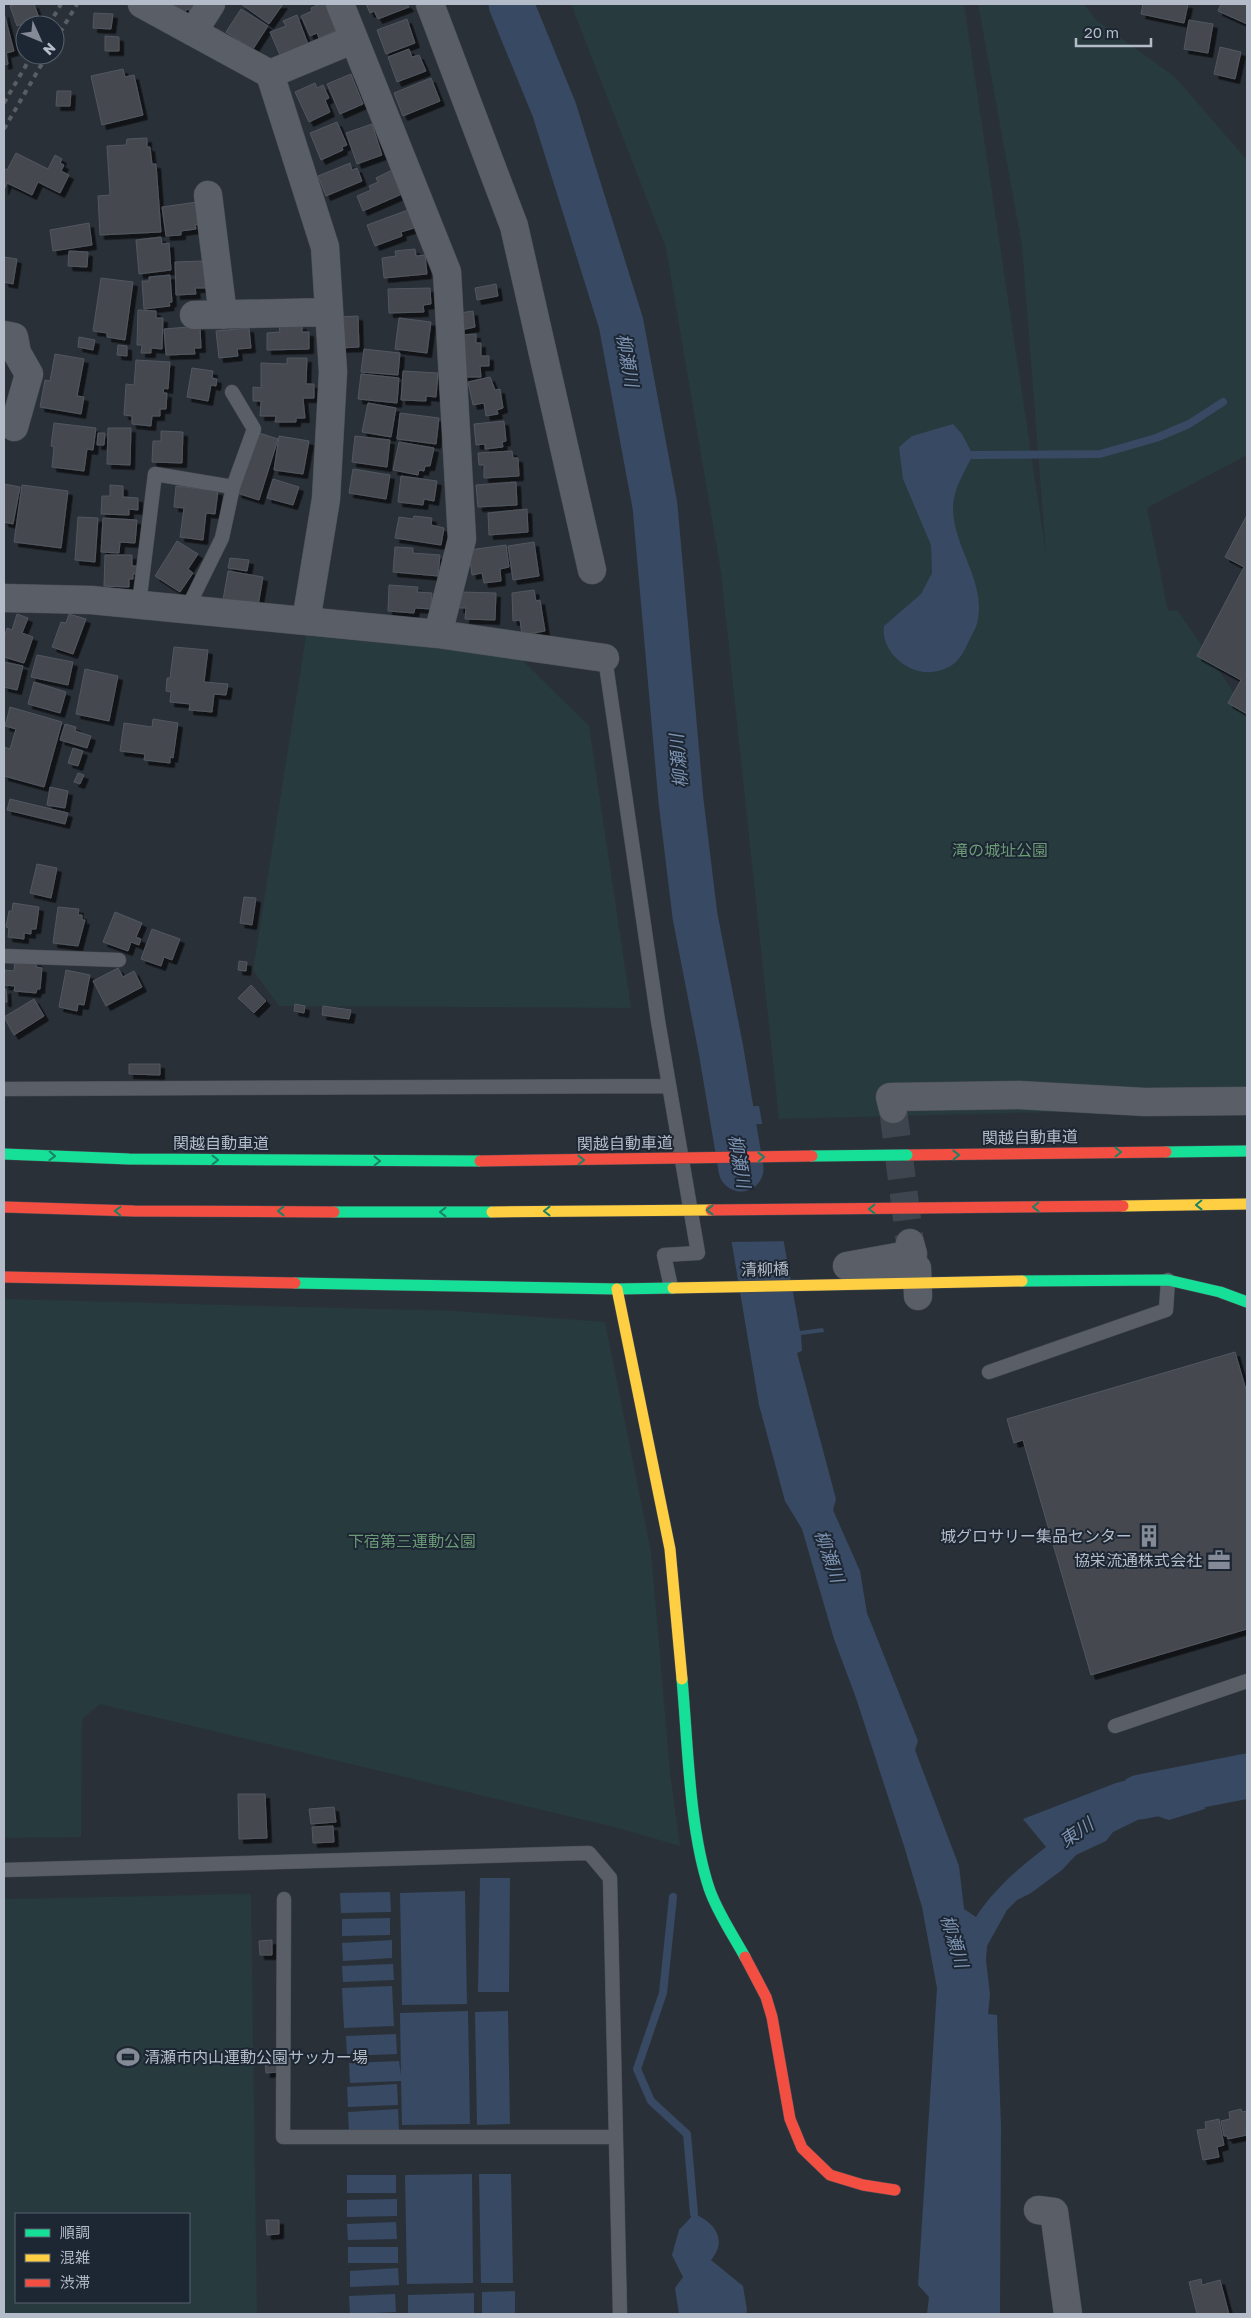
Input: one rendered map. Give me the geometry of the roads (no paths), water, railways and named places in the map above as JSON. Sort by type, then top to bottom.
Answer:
[{"type":"main road","name":"関越自動車道","points":[[4,1154],[130,1159],[480,1161],[1247,1151]]},
{"type":"main road","points":[[4,1207],[134,1211],[492,1212],[1247,1204]]},
{"type":"main road","name":"清柳橋","points":[[4,1277],[617,1289],[839,1284],[918,1289],[1168,1280],[1220,1292],[1247,1302]]},
{"type":"main road","points":[[617,1289],[670,1548],[692,1793],[700,1853],[706,1878],[766,1997],[772,2017],[790,2119],[802,2148],[830,2175],[862,2185],[895,2190]]},
{"type":"street","points":[[142,4],[270,74],[325,246],[333,372],[326,499],[306,621]]},
{"type":"street","points":[[193,32],[211,4]]},
{"type":"street","points":[[340,4],[447,272],[462,539],[438,634]]},
{"type":"street","points":[[430,4],[514,226],[592,570]]},
{"type":"street","points":[[270,74],[354,39]]},
{"type":"street","points":[[208,195],[223,315]]},
{"type":"street","points":[[194,315],[329,312]]},
{"type":"street","points":[[4,335],[14,337],[17,353],[29,374],[14,427]]},
{"type":"street","points":[[4,598],[91,600],[139,604],[438,634],[605,658]]},
{"type":"street","points":[[893,1108],[890,1096],[1019,1095],[1145,1102],[1247,1102]]},
{"type":"street","points":[[910,1243],[913,1254],[847,1266],[917,1268],[918,1289]]},
{"type":"street","points":[[1038,2210],[1054,2212],[1068,2314]]},
{"type":"lane","points":[[188,609],[222,538],[233,487],[254,429],[232,392]]},
{"type":"lane","points":[[139,604],[155,474],[233,487]]},
{"type":"lane","points":[[605,658],[669,1086],[698,1253],[664,1255],[671,1287]]},
{"type":"lane","points":[[4,956],[119,960]]},
{"type":"lane","points":[[4,1088],[669,1086]]},
{"type":"lane","points":[[989,1372],[1166,1310],[1168,1280]]},
{"type":"lane","points":[[1115,1726],[1247,1681]]},
{"type":"lane","points":[[4,1870],[589,1853],[610,1878],[620,2314]]},
{"type":"lane","points":[[284,1899],[283,2137],[616,2137]]},
{"type":"water","points":[[953,424],[962,434],[973,455],[957,487],[953,508],[958,536],[977,591],[978,619],[965,649],[955,663],[939,671],[923,672],[914,670],[897,660],[886,644],[884,635],[884,626],[921,594],[932,573],[931,545],[903,479],[899,447],[912,436]]},
{"type":"water","points":[[759,1106],[800,1331],[823,1328],[824,1332],[801,1335],[802,1351],[797,1353],[836,1499],[833,1510],[860,1571],[867,1613],[918,1741],[915,1750],[959,1866],[964,1909],[976,1917],[1008,1879],[1046,1847],[1023,1819],[1116,1783],[1159,1772],[1195,1767],[1205,1809],[1169,1820],[1157,1816],[1146,1816],[1113,1832],[1106,1841],[1076,1855],[1062,1870],[1031,1893],[1017,1900],[1007,1910],[987,1946],[986,1960],[990,1995],[988,2014],[997,2015],[1001,2126],[1000,2314],[927,2314],[929,2297],[918,2285],[937,1988],[922,1907],[904,1846],[856,1698],[834,1639],[802,1529],[785,1501],[759,1405],[709,1107]]},
{"type":"water","points":[[480,1878],[510,1878],[509,1992],[478,1992]]},
{"type":"water","points":[[465,1891],[467,2004],[402,2005],[400,1893]]},
{"type":"water","points":[[390,1892],[391,1912],[341,1913],[340,1893]]},
{"type":"water","points":[[390,1918],[390,1935],[342,1936],[342,1919]]},
{"type":"water","points":[[392,1940],[392,1958],[343,1961],[342,1943]]},
{"type":"water","points":[[393,1964],[394,1980],[343,1982],[342,1966]]},
{"type":"water","points":[[392,1986],[394,2026],[344,2028],[342,1988]]},
{"type":"water","points":[[468,2011],[470,2124],[402,2125],[401,2081],[350,2083],[349,2063],[399,2061],[401,2076],[400,2013]]},
{"type":"water","points":[[508,2011],[510,2124],[477,2125],[475,2012]]},
{"type":"water","points":[[396,2034],[397,2054],[347,2056],[346,2036]]},
{"type":"water","points":[[397,2084],[398,2105],[348,2107],[347,2087]]},
{"type":"water","points":[[398,2109],[399,2130],[349,2132],[348,2112]]},
{"type":"water","points":[[472,2174],[473,2283],[407,2284],[405,2175]]},
{"type":"water","points":[[479,2174],[511,2174],[513,2283],[481,2283]]},
{"type":"water","points":[[347,2175],[396,2175],[396,2193],[347,2193]]},
{"type":"water","points":[[397,2199],[397,2216],[347,2217],[347,2200]]},
{"type":"water","points":[[694,2214],[708,2222],[717,2233],[719,2239],[718,2246],[711,2260],[743,2286],[746,2314],[679,2314],[675,2288],[683,2277],[672,2255],[679,2230]]},
{"type":"water","points":[[396,2222],[397,2239],[348,2240],[347,2224]]},
{"type":"water","points":[[348,2247],[398,2247],[398,2263],[348,2263]]},
{"type":"water","points":[[398,2268],[399,2285],[350,2287],[350,2271]]},
{"type":"water","points":[[515,2291],[515,2314],[482,2314],[482,2292]]},
{"type":"water","points":[[474,2293],[474,2314],[408,2314],[408,2295]]},
{"type":"water","points":[[395,2294],[396,2312],[350,2314],[349,2296]]},
{"type":"waterway","name":"柳瀬川","points":[[511,4],[554,109],[621,323],[655,506],[681,801],[695,916],[721,1050],[741,1169]]},
{"type":"waterway","points":[[973,455],[1100,454],[1156,438],[1189,424],[1223,402]]},
{"type":"waterway","name":"東川","points":[[1140,1797],[1247,1776]]},
{"type":"waterway","points":[[673,1897],[663,1993],[637,2069],[651,2101],[687,2134],[694,2214]]},
{"type":"tunnel","points":[[893,1109],[910,1243]]},
{"type":"railway","points":[[55,15],[61,4]]},
{"type":"railway","points":[[65,24],[77,4]]},
{"type":"railway","points":[[4,103],[26,65]]},
{"type":"railway","points":[[4,129],[41,65]]},
{"type":"place","name":"城グロサリー集品センター","points":[[1149,1536]]},
{"type":"place","name":"協栄流通株式会社","points":[[1219,1560]]},
{"type":"place","name":"清瀬市内山運動公園サッカー場","points":[[128,2057]]},
{"type":"park label","name":"滝の城址公園","points":[[1000,850]]},
{"type":"park label","name":"下宿第三運動公園","points":[[412,1541]]}]
